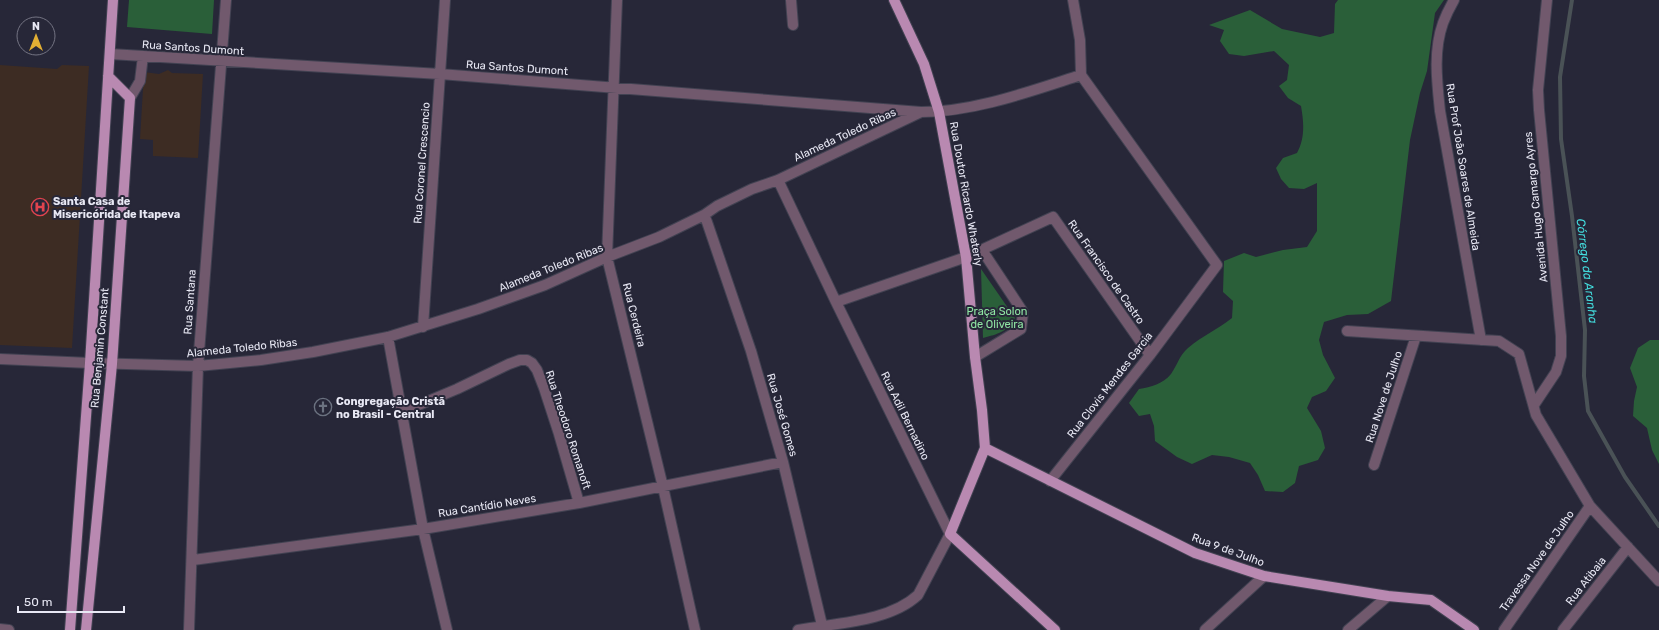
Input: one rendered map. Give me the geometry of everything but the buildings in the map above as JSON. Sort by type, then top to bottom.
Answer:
[{"type":"main road","name":"Rua Benjamin Constant","points":[[70,630],[90,364],[113,0]]},
{"type":"main road","name":"Rua Doutor Ricardo Whaterly","points":[[894,0],[924,64],[939,112],[966,257],[985,448]]},
{"type":"main road","points":[[108,76],[130,98]]},
{"type":"main road","name":"Rua Benjamin Constant","points":[[86,630],[112,364],[130,98]]},
{"type":"main road","points":[[950,534],[985,448]]},
{"type":"main road","name":"Rua 9 de Julho","points":[[985,448],[1195,553],[1264,576],[1388,596],[1431,600],[1474,630]]},
{"type":"main road","name":"Rua Adil Bernadino","points":[[950,534],[1055,630]]},
{"type":"street","name":"Rua Santana","points":[[190,630],[198,366],[226,0]]},
{"type":"street","name":"Rua Coronel Crescencio","points":[[423,327],[445,0]]},
{"type":"street","name":"Rua Cerdeira","points":[[617,0],[615,88],[607,257],[664,487],[695,630]]},
{"type":"street","points":[[791,0],[793,25]]},
{"type":"street","points":[[1073,0],[1080,40],[1081,75]]},
{"type":"street","name":"Rua Prof João Soares de Almeida","points":[[1454,0],[1443,23],[1438,47],[1436,76],[1440,111],[1481,340]]},
{"type":"street","name":"Avenida Hugo Camargo Ayres","points":[[1534,405],[1556,372],[1561,356],[1560,328],[1539,126],[1538,90],[1547,0]]},
{"type":"street","name":"Rua Santos Dumont","points":[[110,54],[221,62],[440,74],[921,112]]},
{"type":"street","points":[[130,98],[140,81],[143,56]]},
{"type":"street","name":"Alameda Toledo Ribas","points":[[0,359],[90,364],[198,366],[283,357],[388,337],[423,327],[545,285],[607,257],[659,237],[752,189],[778,180],[921,112],[939,112],[991,102],[1081,75]]},
{"type":"street","name":"Rua Clovis Mendes Garcia","points":[[1050,480],[1150,355],[1217,265],[1081,75]]},
{"type":"street","name":"Rua Adil Bernadino","points":[[778,180],[950,534]]},
{"type":"street","name":"Rua José Gomes","points":[[704,215],[751,351],[783,462],[822,625]]},
{"type":"street","name":"Rua Francisco de Castro","points":[[836,302],[966,257],[1053,217],[1150,355]]},
{"type":"street","points":[[975,357],[1021,329],[1023,312],[982,250]]},
{"type":"street","points":[[1347,331],[1499,341],[1519,354],[1536,415],[1590,506],[1659,581]]},
{"type":"street","name":"Rua Nove de Julho","points":[[1374,465],[1416,336]]},
{"type":"street","points":[[388,337],[423,529],[447,630]]},
{"type":"street","name":"Rua Theodoro Romanoft","points":[[402,412],[457,390],[509,364],[520,360],[527,360],[532,363],[537,370],[544,388],[579,503]]},
{"type":"street","name":"Rua Cantídio Neves","points":[[193,560],[423,529],[579,503],[783,462]]},
{"type":"street","name":"Travessa Nove de Julho","points":[[1504,630],[1590,506]]},
{"type":"street","points":[[798,630],[871,617],[896,610],[910,602],[918,595],[950,534]]},
{"type":"street","name":"Rua Atibaia","points":[[1563,630],[1628,547]]},
{"type":"street","points":[[1206,630],[1264,576]]},
{"type":"street","points":[[1348,630],[1388,596]]},
{"type":"street","points":[[0,629],[8,630]]},
{"type":"shaded area","name":"Santa Casa de Misericórida de Itapeva","points":[[0,65],[57,69],[62,65],[89,66],[72,348],[0,345]]},
{"type":"shaded area","points":[[168,70],[172,73],[203,74],[198,158],[153,156],[153,140],[140,139],[144,72],[159,74]]},
{"type":"green space","points":[[129,0],[214,0],[212,34],[127,27]]},
{"type":"green space","points":[[1338,0],[1444,0],[1435,13],[1427,71],[1420,93],[1410,140],[1391,301],[1368,314],[1347,315],[1324,322],[1319,340],[1323,355],[1335,378],[1326,391],[1312,397],[1307,408],[1321,431],[1325,448],[1318,460],[1299,466],[1295,483],[1283,492],[1265,491],[1258,475],[1250,463],[1229,457],[1212,455],[1192,464],[1177,457],[1155,441],[1154,426],[1150,414],[1139,416],[1129,403],[1139,389],[1156,384],[1168,377],[1188,348],[1232,318],[1233,301],[1223,292],[1224,261],[1244,253],[1256,257],[1283,250],[1307,247],[1317,231],[1317,183],[1304,189],[1289,188],[1281,179],[1276,168],[1283,158],[1297,153],[1303,136],[1301,106],[1288,98],[1279,86],[1287,80],[1289,65],[1274,51],[1244,56],[1229,54],[1220,41],[1224,30],[1209,25],[1250,10],[1282,29],[1320,37],[1334,33],[1335,4]]},
{"type":"green space","name":"Praça Solon de Oliveira","points":[[981,269],[1015,318],[1012,323],[1002,332],[983,338]]},
{"type":"green space","points":[[1650,340],[1659,340],[1659,464],[1652,450],[1647,428],[1633,416],[1637,387],[1630,368],[1638,348]]},
{"type":"waterway","name":"Córrego da Aranha","points":[[1572,0],[1560,77],[1561,139],[1572,216],[1585,330],[1584,376],[1588,411],[1625,477],[1659,526]]},
{"type":"place","name":"Santa Casa de Misericórida de Itapeva","points":[[40,207]]},
{"type":"place","name":"Congregação Cristã no Brasil - Central","points":[[323,407]]}]
